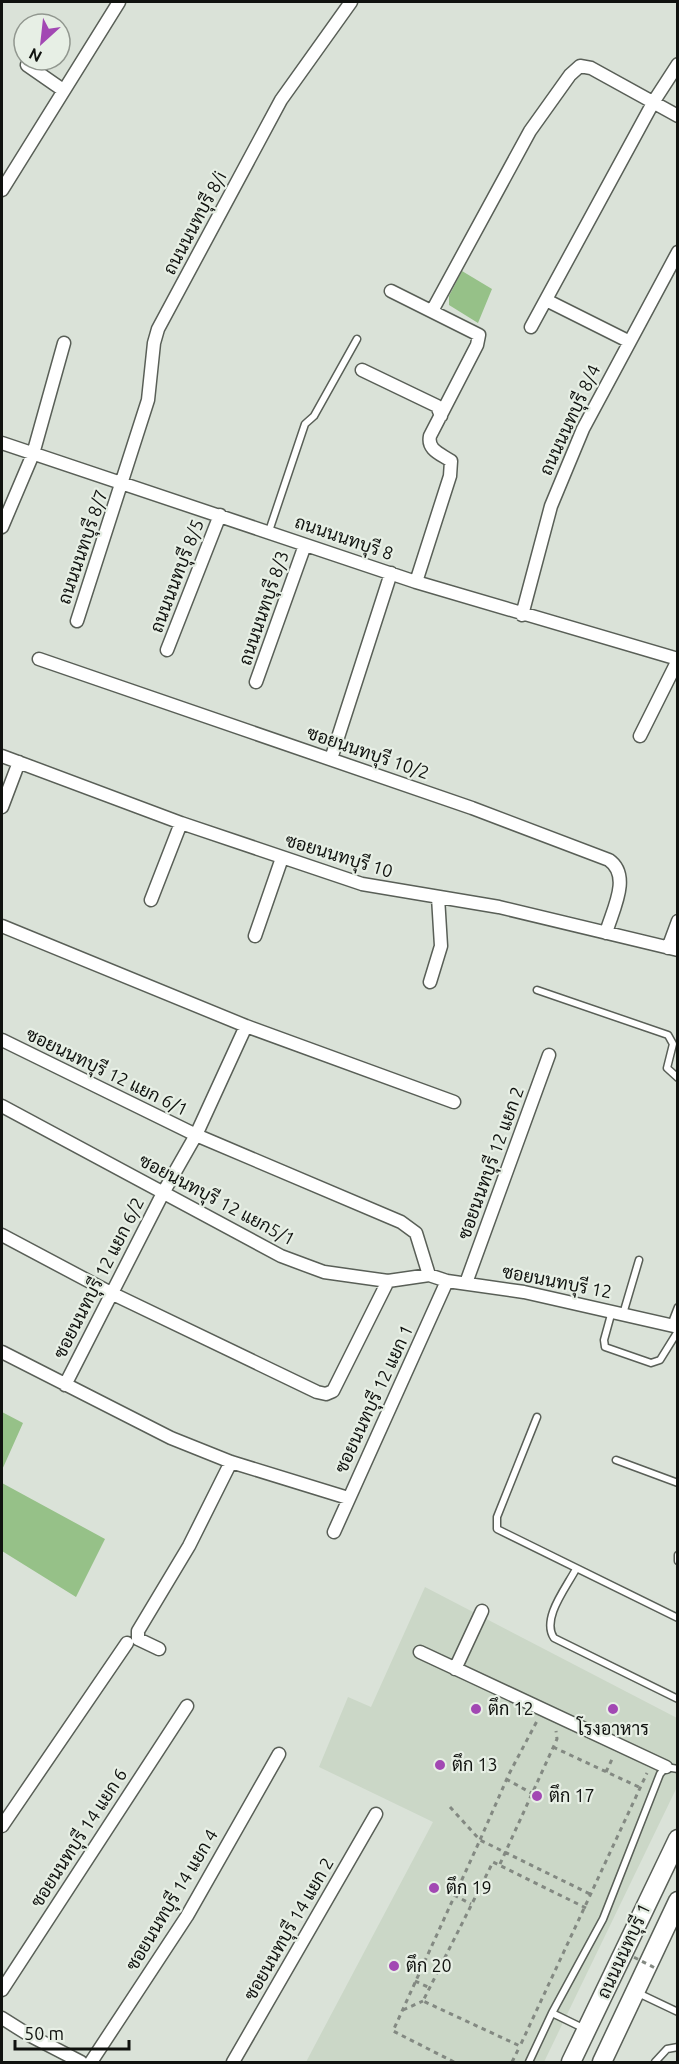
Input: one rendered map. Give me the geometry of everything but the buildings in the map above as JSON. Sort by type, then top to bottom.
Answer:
[{"type":"main road","name":"ถนนนนทบุรี 1","points":[[571,2062],[678,1839]]},
{"type":"main road","name":"ถนนนนทบุรี 1","points":[[602,2062],[635,1992],[673,1924],[678,1901]]},
{"type":"street","points":[[2,190],[119,2]]},
{"type":"street","name":"ถนนนนทบุรี 8/i","points":[[123,484],[148,400],[158,330],[281,100],[351,2]]},
{"type":"street","points":[[531,327],[654,101],[678,64]]},
{"type":"street","points":[[432,311],[530,131],[570,75],[580,66],[591,68],[678,116]]},
{"type":"street","points":[[37,72],[63,90]]},
{"type":"street","name":"ถนนนนทบุรี 8/4","points":[[522,615],[551,506],[583,429],[628,341],[678,252]]},
{"type":"street","points":[[391,291],[479,335],[477,345],[429,442],[432,448],[451,461],[450,476],[416,582]]},
{"type":"street","points":[[546,300],[628,341]]},
{"type":"street","points":[[2,527],[33,454],[64,343]]},
{"type":"street","points":[[362,370],[437,406],[441,416]]},
{"type":"street","name":"ถนนนนทบุรี 8","points":[[2,443],[416,582],[678,659]]},
{"type":"street","name":"ถนนนนทบุรี 8/7","points":[[77,621],[123,484]]},
{"type":"street","name":"ถนนนนทบุรี 8/5","points":[[167,650],[220,515]]},
{"type":"street","name":"ถนนนนทบุรี 8/3","points":[[256,682],[305,545]]},
{"type":"street","points":[[331,759],[391,573]]},
{"type":"street","name":"ซอยนนทบุรี 10/2","points":[[39,659],[472,808],[611,861],[621,879],[606,933]]},
{"type":"street","points":[[640,736],[678,659]]},
{"type":"street","name":"ซอยนนทบุรี 10","points":[[2,756],[181,823],[380,889],[499,907],[673,949]]},
{"type":"street","points":[[2,807],[19,762]]},
{"type":"street","points":[[151,900],[181,823]]},
{"type":"street","points":[[255,936],[282,858]]},
{"type":"street","points":[[430,982],[441,946],[438,897]]},
{"type":"street","points":[[673,949],[678,921]]},
{"type":"street","points":[[2,926],[246,1026],[454,1102]]},
{"type":"street","name":"ซอยนนทบุรี 12 แยก 6/2","points":[[65,1385],[163,1193],[196,1135],[246,1026]]},
{"type":"street","name":"ซอยนนทบุรี 12 แยก 6/1","points":[[2,1040],[196,1135],[410,1227],[416,1233],[429,1275]]},
{"type":"street","name":"ซอยนนทบุรี 12 แยก 2","points":[[466,1283],[549,1055]]},
{"type":"street","name":"ซอยนนทบุรี 12 แยก5/1","points":[[2,1106],[292,1260],[324,1272],[388,1281],[429,1275]]},
{"type":"street","points":[[2,1235],[111,1293],[317,1392],[326,1394],[333,1391],[388,1281]]},
{"type":"street","name":"ซอยนนทบุรี 12","points":[[429,1275],[447,1281],[524,1292],[675,1327]]},
{"type":"street","name":"ซอยนนทบุรี 12 แยก 1","points":[[334,1532],[447,1281]]},
{"type":"street","points":[[2,1352],[171,1438],[231,1462],[348,1498]]},
{"type":"street","points":[[159,1649],[138,1639],[138,1631],[189,1546],[231,1462]]},
{"type":"street","points":[[455,1669],[482,1611]]},
{"type":"street","points":[[2,1826],[127,1643]]},
{"type":"street","points":[[420,1652],[672,1768]]},
{"type":"street","name":"ซอยนนทบุรี 14 แยก 6","points":[[2,1990],[187,1706]]},
{"type":"street","name":"ซอยนนทบุรี 14 แยก 4","points":[[91,2062],[187,1916],[279,1754]]},
{"type":"street","name":"ซอยนนทบุรี 14 แยก 2","points":[[233,2062],[376,1814]]},
{"type":"street","points":[[2,2018],[28,2036],[81,2062]]},
{"type":"lane","points":[[269,531],[305,424],[314,416],[357,339]]},
{"type":"lane","points":[[537,990],[668,1035],[673,1044],[667,1068],[678,1078]]},
{"type":"lane","points":[[639,1260],[604,1340],[605,1347],[651,1363],[660,1360],[675,1327],[678,1307]]},
{"type":"lane","points":[[537,1417],[497,1517],[497,1529],[678,1618]]},
{"type":"lane","points":[[616,1460],[678,1484]]},
{"type":"lane","points":[[678,1555],[678,1561]]},
{"type":"lane","points":[[576,1569],[550,1619],[550,1632],[554,1638],[678,1699]]},
{"type":"lane","points":[[529,2062],[552,2013],[603,1919],[660,1774],[672,1768]]},
{"type":"lane","points":[[635,1992],[678,2012]]},
{"type":"lane","points":[[552,2013],[587,2030]]},
{"type":"lane","points":[[655,2062],[667,2049],[678,2047]]},
{"type":"path","points":[[454,2062],[393,2031],[506,1779],[544,1707],[555,1712],[557,1739],[500,1865]]},
{"type":"path","points":[[553,1747],[640,1788]]},
{"type":"path","points":[[512,2062],[653,1761]]},
{"type":"path","points":[[506,1779],[533,1794]]},
{"type":"path","points":[[450,1807],[480,1839],[592,1895]]},
{"type":"path","points":[[402,2011],[423,2001],[493,1862],[586,1908]]},
{"type":"path","points":[[454,1895],[472,1904]]},
{"type":"path","points":[[618,1949],[655,1968]]},
{"type":"path","points":[[415,1981],[430,1988]]},
{"type":"path","points":[[423,2001],[520,2046]]},
{"type":"shaded area","points":[[425,1587],[677,1718],[677,1787],[544,2062],[306,2062],[433,1822],[319,1767],[348,1697],[371,1707]]},
{"type":"green space","points":[[462,271],[492,289],[478,323],[449,305],[449,296]]},
{"type":"green space","points":[[2,1412],[23,1423],[2,1470]]},
{"type":"green space","points":[[2,1483],[105,1539],[76,1597],[2,1551]]},
{"type":"place","name":"ตึก 12","points":[[476,1709]]},
{"type":"place","name":"โรงอาหาร","points":[[613,1709]]},
{"type":"place","name":"ตึก 13","points":[[440,1765]]},
{"type":"place","name":"ตึก 17","points":[[537,1796]]},
{"type":"place","name":"ตึก 19","points":[[434,1888]]},
{"type":"place","name":"ตึก 20","points":[[394,1966]]}]
